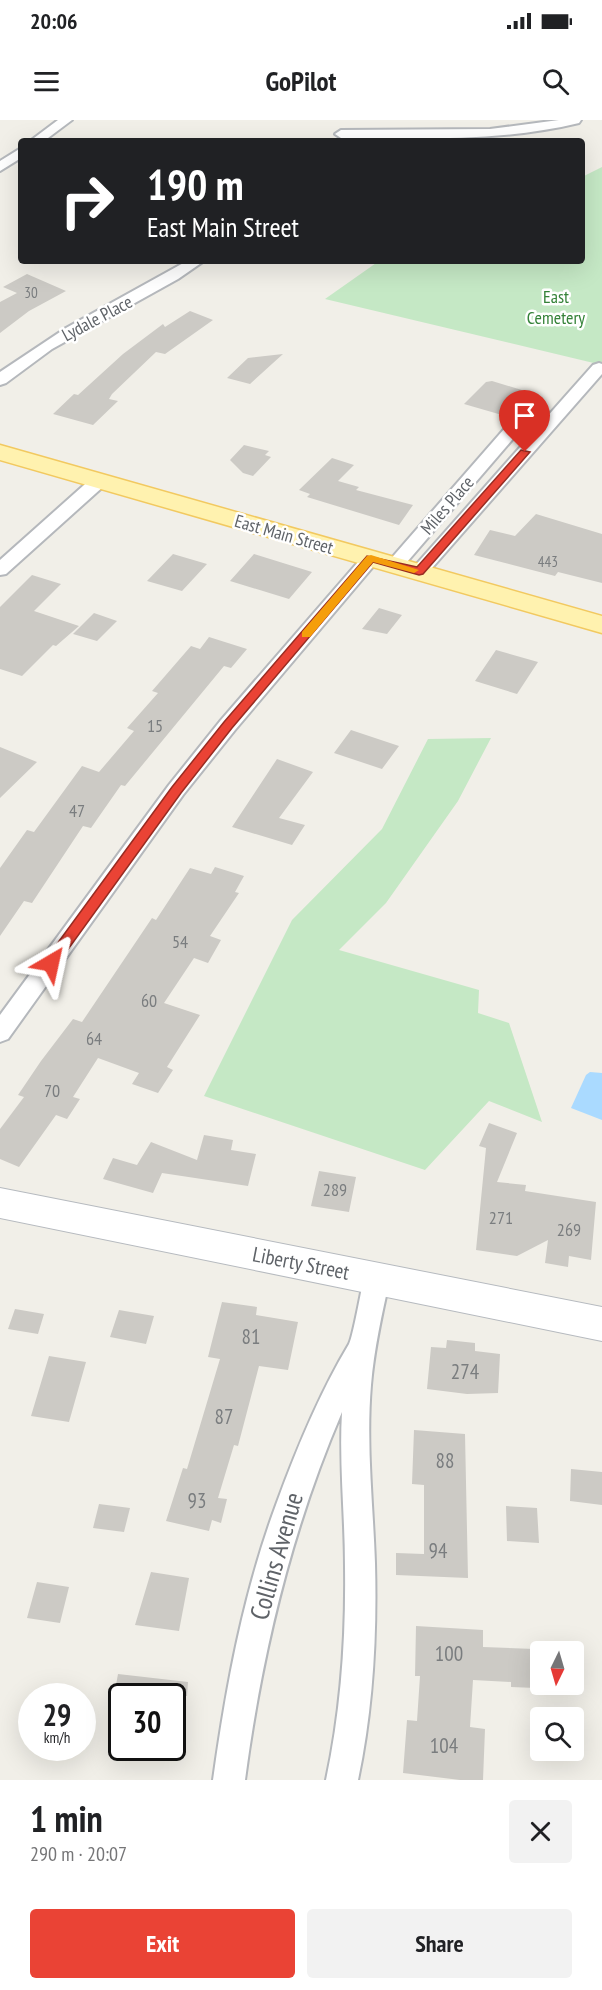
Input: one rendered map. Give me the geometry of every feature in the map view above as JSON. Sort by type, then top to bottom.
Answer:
[{"type":"main road","name":"East Main Street","points":[[0,452],[602,625]]},
{"type":"main road","name":"Liberty Street","points":[[0,1203],[602,1324]]},
{"type":"street","points":[[40,138],[66,120]]},
{"type":"street","points":[[344,120],[337,137],[515,130],[554,126],[575,120]]},
{"type":"street","points":[[0,167],[18,154]]},
{"type":"street","name":"Lydale Place","points":[[0,380],[16,366],[62,336],[153,288],[192,264]]},
{"type":"street","name":"Miles Place","points":[[407,568],[525,452],[599,368]]},
{"type":"street","name":"Miles Place","points":[[407,568],[498,446],[524,416]]},
{"type":"street","points":[[498,446],[525,452]]},
{"type":"street","points":[[0,570],[99,481]]},
{"type":"street","points":[[0,1033],[176,790],[228,725],[371,558]]},
{"type":"street","name":"Collins Avenue","points":[[342,1780],[357,1678],[360,1589],[355,1447],[356,1398],[361,1344],[377,1278]]},
{"type":"street","name":"Collins Avenue","points":[[229,1780],[250,1651],[269,1571],[294,1489],[315,1436],[361,1344]]},
{"type":"green space","name":"East Cemetery","points":[[602,167],[602,365],[325,299],[375,264],[585,264],[585,176]]},
{"type":"green space","points":[[491,738],[458,801],[386,903],[339,950],[479,990],[478,1013],[509,1023],[542,1122],[489,1101],[425,1170],[204,1096],[292,920],[382,829],[428,739]]},
{"type":"water","points":[[590,1072],[602,1073],[602,1120],[571,1108],[586,1075]]},
{"type":"building","points":[[27,274],[66,291],[29,311],[0,333],[0,302],[17,293],[3,287]]},
{"type":"building","points":[[190,311],[213,320],[165,354],[156,352],[112,394],[109,399],[118,401],[93,425],[53,414],[74,394],[78,395],[123,354],[163,324],[165,327]]},
{"type":"building","points":[[283,354],[250,384],[227,378],[248,358]]},
{"type":"building","points":[[492,381],[525,391],[502,415],[464,404],[486,382]]},
{"type":"building","points":[[244,445],[269,451],[265,455],[271,457],[253,476],[243,473],[230,460]]},
{"type":"building","points":[[332,458],[354,465],[338,481],[359,487],[356,490],[413,505],[399,525],[307,497],[310,494],[299,490]]},
{"type":"building","points":[[536,514],[602,534],[602,583],[558,572],[555,576],[474,555],[490,530],[515,536]]},
{"type":"building","points":[[173,554],[207,564],[182,591],[147,581]]},
{"type":"building","points":[[254,554],[312,572],[289,599],[230,581]]},
{"type":"building","points":[[32,575],[61,584],[34,611],[79,626],[56,646],[53,645],[22,676],[0,669],[0,607]]},
{"type":"building","points":[[379,608],[402,615],[387,634],[362,629]]},
{"type":"building","points":[[94,613],[117,621],[97,641],[73,634]]},
{"type":"building","points":[[209,637],[247,649],[231,668],[224,666],[125,786],[121,785],[91,828],[83,826],[32,903],[24,901],[0,936],[0,868],[27,830],[34,832],[82,766],[99,772],[134,731],[127,728],[158,693],[152,691],[191,646],[200,649]]},
{"type":"building","points":[[496,650],[538,662],[517,694],[475,681]]},
{"type":"building","points":[[351,730],[399,746],[382,769],[334,753]]},
{"type":"building","points":[[0,747],[37,762],[0,798]]},
{"type":"building","points":[[277,759],[313,772],[279,818],[305,825],[292,845],[232,827]]},
{"type":"building","points":[[215,867],[244,876],[235,892],[239,893],[210,936],[221,940],[208,963],[194,958],[164,1003],[200,1015],[167,1067],[173,1070],[158,1093],[132,1084],[139,1073],[98,1058],[73,1097],[80,1099],[67,1119],[56,1115],[19,1167],[0,1159],[0,1129],[24,1097],[18,1095],[41,1061],[73,1019],[82,1022],[152,918],[156,920],[190,868],[211,874]]},
{"type":"building","points":[[489,1123],[517,1133],[497,1182],[526,1185],[525,1191],[596,1202],[591,1260],[569,1256],[568,1267],[545,1263],[548,1240],[517,1256],[476,1250],[486,1148],[479,1146]]},
{"type":"building","points":[[204,1135],[233,1140],[231,1150],[256,1154],[248,1186],[162,1173],[153,1193],[103,1179],[113,1158],[137,1165],[151,1142],[197,1160]]},
{"type":"building","points":[[319,1171],[356,1177],[349,1212],[311,1206]]},
{"type":"building","points":[[222,1302],[257,1307],[256,1315],[298,1322],[288,1370],[259,1366],[238,1446],[234,1445],[218,1498],[227,1499],[221,1523],[212,1520],[209,1531],[166,1521],[183,1468],[187,1469],[220,1359],[208,1357]]},
{"type":"building","points":[[15,1309],[44,1314],[38,1334],[8,1329]]},
{"type":"building","points":[[119,1310],[154,1316],[146,1344],[110,1337]]},
{"type":"building","points":[[447,1340],[475,1343],[475,1351],[500,1354],[498,1393],[467,1394],[427,1389],[431,1347],[446,1348]]},
{"type":"building","points":[[49,1356],[86,1362],[69,1422],[31,1416]]},
{"type":"building","points":[[414,1430],[465,1434],[468,1578],[396,1575],[396,1553],[424,1554],[424,1485],[412,1484]]},
{"type":"building","points":[[571,1469],[602,1472],[602,1505],[570,1501]]},
{"type":"building","points":[[99,1504],[130,1508],[124,1532],[93,1528]]},
{"type":"building","points":[[506,1506],[537,1508],[539,1543],[507,1541]]},
{"type":"building","points":[[151,1572],[189,1578],[179,1631],[135,1625]]},
{"type":"building","points":[[37,1582],[69,1587],[60,1623],[27,1618]]},
{"type":"building","points":[[416,1626],[483,1630],[483,1647],[530,1649],[530,1688],[511,1687],[511,1682],[473,1680],[470,1727],[485,1729],[483,1780],[460,1780],[403,1773],[407,1720],[417,1721],[420,1676],[415,1676]]},
{"type":"building","points":[[118,1674],[188,1682],[187,1696],[186,1683],[116,1683]]},
{"type":"slow traffic","points":[[306,634],[371,558],[414,570]]},
{"type":"route","points":[[51,963],[176,790],[228,725],[371,558],[419,572],[525,452]]}]
